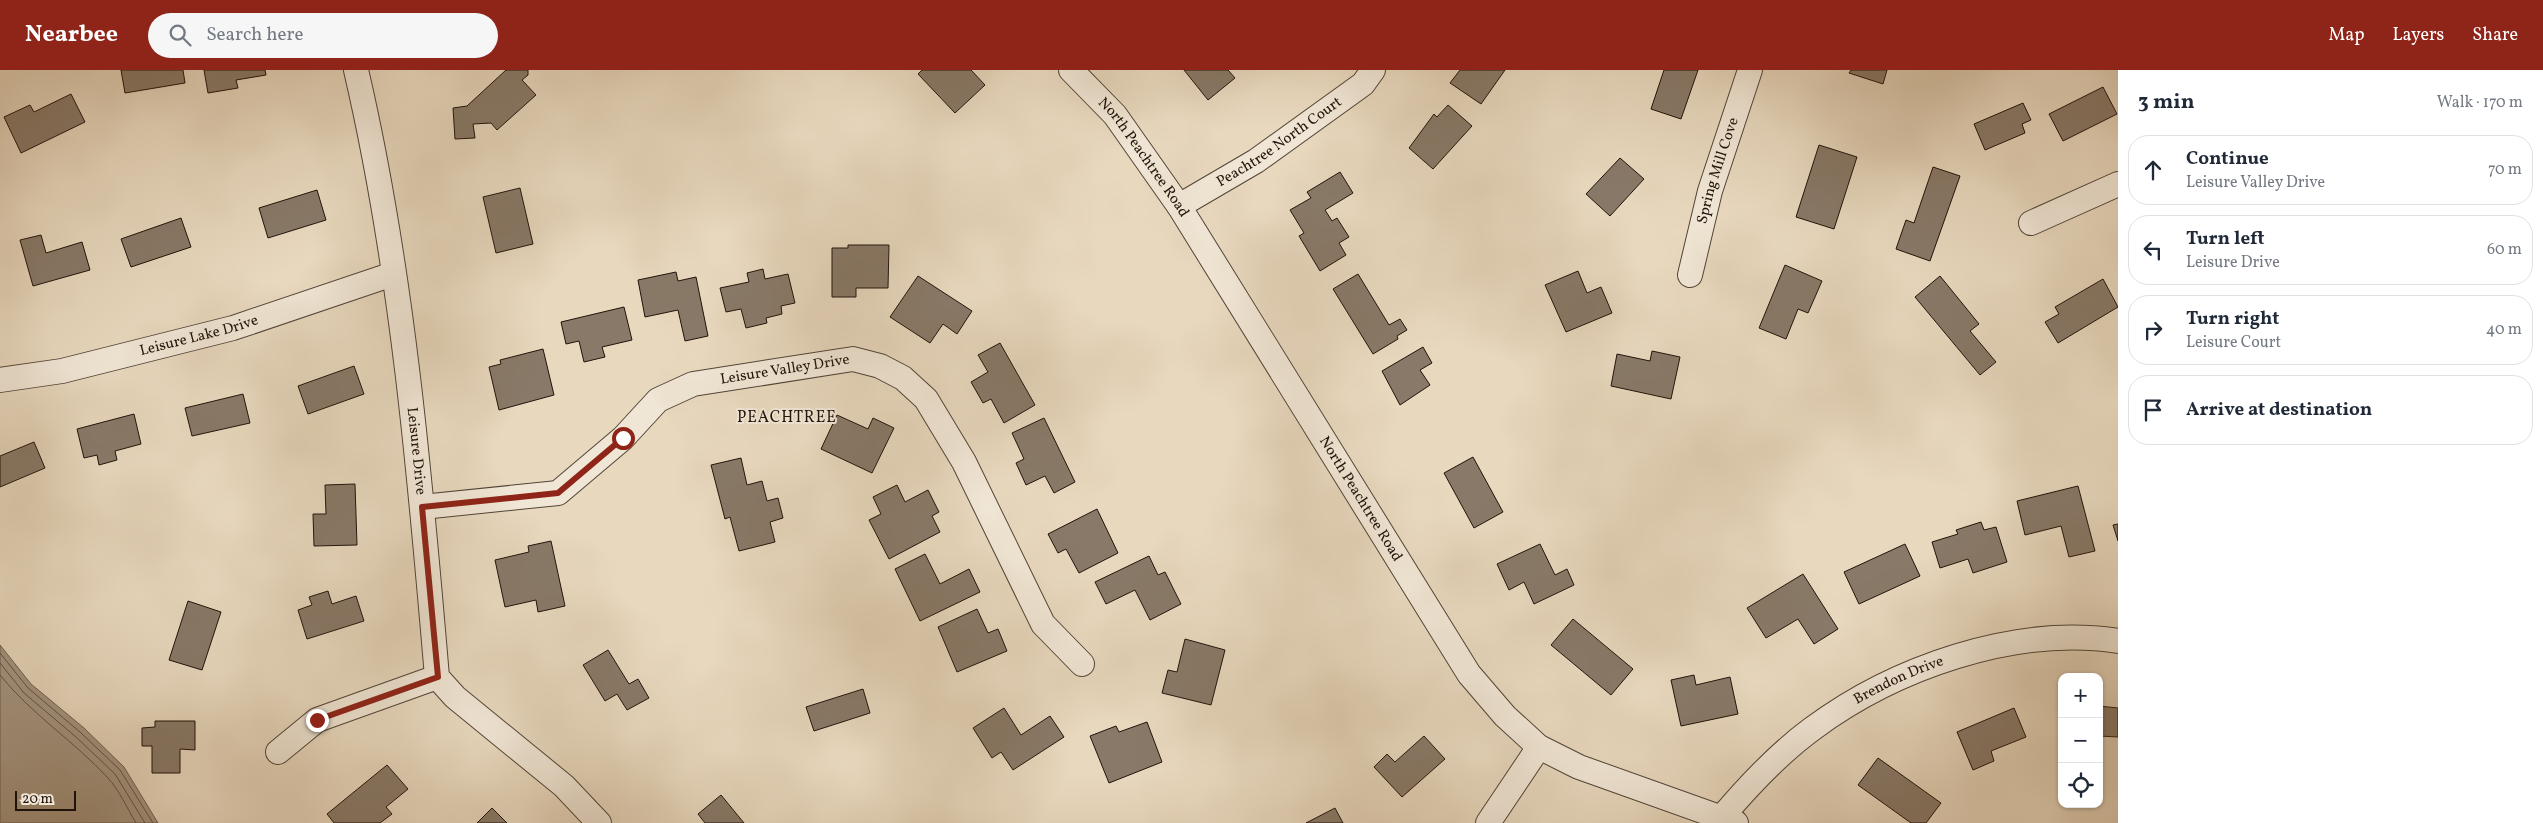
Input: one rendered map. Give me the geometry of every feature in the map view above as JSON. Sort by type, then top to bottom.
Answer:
[{"type":"street","name":"Leisure Drive","points":[[356,70],[375,150],[393,274],[422,507],[438,677]]},
{"type":"street","name":"North Peachtree Road","points":[[1071,70],[1115,115],[1179,206],[1469,674],[1505,716],[1539,747],[1579,767],[1729,820]]},
{"type":"street","name":"Peachtree North Court","points":[[1179,206],[1256,161],[1363,84],[1372,70]]},
{"type":"street","name":"Spring Mill Cove","points":[[1690,275],[1710,191],[1750,70]]},
{"type":"street","points":[[2031,223],[2118,184]]},
{"type":"street","name":"Leisure Lake Drive","points":[[0,380],[62,371],[233,328],[393,274]]},
{"type":"street","name":"Leisure Valley Drive","points":[[422,507],[558,493],[623,438],[658,400],[693,384],[853,359],[880,366],[903,378],[926,399],[964,462],[1043,624],[1082,664]]},
{"type":"street","name":"Brendon Drive","points":[[1729,820],[1750,783],[1812,729],[1882,686],[1959,655],[2022,640],[2098,638],[2118,641]]},
{"type":"street","points":[[278,752],[317,720],[438,677],[455,697],[564,786],[599,823]]},
{"type":"street","points":[[1488,823],[1539,747]]},
{"type":"water","points":[[0,645],[31,684],[84,728],[124,767],[158,823],[0,823]]},
{"type":"building","points":[[121,70],[183,70],[185,83],[125,93]]},
{"type":"building","points":[[204,70],[265,70],[266,75],[236,80],[238,88],[208,93]]},
{"type":"building","points":[[506,70],[528,70],[528,75],[522,80],[536,95],[497,130],[491,123],[473,124],[475,138],[455,139],[453,108],[467,106]]},
{"type":"building","points":[[922,70],[971,70],[985,85],[955,113],[918,74]]},
{"type":"building","points":[[1184,70],[1228,70],[1235,78],[1208,100]]},
{"type":"building","points":[[1460,70],[1505,70],[1481,104],[1450,83]]},
{"type":"building","points":[[1664,70],[1698,70],[1681,119],[1651,109]]},
{"type":"building","points":[[1851,70],[1887,70],[1883,84],[1849,73]]},
{"type":"building","points":[[2103,87],[2117,114],[2063,141],[2049,114]]},
{"type":"building","points":[[71,94],[85,122],[21,153],[4,117],[30,105],[34,112]]},
{"type":"building","points":[[2023,103],[2031,120],[2022,124],[2025,133],[1985,150],[1974,124]]},
{"type":"building","points":[[1448,105],[1472,126],[1433,169],[1409,148],[1434,114],[1437,117]]},
{"type":"building","points":[[1819,145],[1857,157],[1834,229],[1796,217]]},
{"type":"building","points":[[1620,158],[1644,179],[1610,216],[1586,194]]},
{"type":"building","points":[[1933,167],[1960,176],[1930,261],[1896,249],[1906,220],[1914,223]]},
{"type":"building","points":[[1340,172],[1353,193],[1325,210],[1332,221],[1337,218],[1349,237],[1339,243],[1346,255],[1320,271],[1299,236],[1304,233],[1290,210],[1311,198],[1307,192]]},
{"type":"building","points":[[520,188],[533,244],[496,253],[483,197]]},
{"type":"building","points":[[317,190],[326,220],[268,238],[259,208]]},
{"type":"building","points":[[181,218],[191,247],[131,267],[121,239]]},
{"type":"building","points":[[41,235],[46,253],[82,242],[90,270],[33,286],[20,240]]},
{"type":"building","points":[[848,245],[889,245],[888,288],[856,288],[856,297],[832,297],[832,248],[848,248]]},
{"type":"building","points":[[1785,265],[1822,281],[1808,313],[1798,309],[1786,339],[1759,328]]},
{"type":"building","points":[[763,269],[765,279],[788,274],[795,303],[781,306],[782,314],[766,318],[767,323],[746,328],[741,309],[726,312],[720,288],[749,282],[747,273]]},
{"type":"building","points":[[1578,271],[1587,293],[1601,287],[1612,313],[1566,332],[1545,285]]},
{"type":"building","points":[[676,272],[678,281],[696,277],[708,336],[685,341],[678,310],[645,317],[638,280]]},
{"type":"building","points":[[1358,274],[1389,325],[1400,319],[1407,330],[1397,336],[1398,339],[1373,354],[1333,289]]},
{"type":"building","points":[[918,276],[972,311],[957,334],[943,324],[930,343],[890,317]]},
{"type":"building","points":[[1940,276],[1979,324],[1970,331],[1996,362],[1980,375],[1915,297]]},
{"type":"building","points":[[2103,279],[2118,307],[2058,343],[2045,322],[2059,314],[2055,307]]},
{"type":"building","points":[[624,307],[632,340],[602,347],[605,357],[584,362],[579,341],[566,344],[561,322]]},
{"type":"building","points":[[1000,343],[1035,405],[1004,423],[991,399],[983,403],[971,382],[988,372],[978,355]]},
{"type":"building","points":[[1423,347],[1432,363],[1420,370],[1430,385],[1400,405],[1382,371]]},
{"type":"building","points":[[543,349],[554,395],[499,410],[489,367],[501,364],[500,360]]},
{"type":"building","points":[[1652,351],[1680,357],[1671,399],[1611,386],[1617,354],[1650,361]]},
{"type":"building","points":[[354,366],[364,394],[308,414],[298,386]]},
{"type":"building","points":[[243,394],[250,423],[192,436],[185,408]]},
{"type":"building","points":[[134,414],[141,444],[115,451],[117,460],[99,465],[97,455],[84,458],[77,429]]},
{"type":"building","points":[[837,415],[868,429],[873,418],[894,428],[872,473],[821,449]]},
{"type":"building","points":[[1044,418],[1075,482],[1054,493],[1045,476],[1026,485],[1016,463],[1024,459],[1012,433]]},
{"type":"building","points":[[34,442],[45,468],[0,487],[0,456]]},
{"type":"building","points":[[1473,457],[1503,512],[1474,528],[1444,473]]},
{"type":"building","points":[[741,458],[747,485],[762,481],[767,501],[778,498],[783,518],[770,522],[775,542],[739,551],[730,517],[725,519],[711,465]]},
{"type":"building","points":[[355,484],[357,545],[314,546],[313,514],[326,514],[325,485]]},
{"type":"building","points":[[897,485],[905,502],[928,490],[939,512],[932,516],[940,532],[889,559],[869,520],[881,514],[873,497]]},
{"type":"building","points":[[2078,486],[2095,551],[2069,557],[2061,526],[2025,535],[2017,501]]},
{"type":"building","points":[[1097,509],[1118,553],[1079,573],[1066,549],[1058,553],[1048,534]]},
{"type":"building","points":[[1981,522],[1984,530],[1996,527],[2007,562],[1973,573],[1968,559],[1940,568],[1932,542],[1958,534],[1956,530]]},
{"type":"building","points":[[2118,524],[2118,541],[2113,525]]},
{"type":"building","points":[[551,541],[565,606],[538,612],[536,600],[505,607],[495,560],[529,552],[528,546]]},
{"type":"building","points":[[1540,544],[1555,575],[1567,569],[1574,585],[1534,604],[1524,582],[1509,590],[1497,564]]},
{"type":"building","points":[[1905,544],[1920,576],[1859,604],[1844,572]]},
{"type":"building","points":[[925,554],[940,584],[969,569],[980,592],[920,621],[895,569]]},
{"type":"building","points":[[1149,556],[1158,575],[1165,572],[1181,604],[1150,620],[1135,590],[1106,604],[1095,582]]},
{"type":"building","points":[[1803,574],[1838,629],[1814,644],[1798,619],[1766,638],[1747,608]]},
{"type":"building","points":[[328,591],[332,604],[356,596],[364,621],[307,639],[298,610],[312,605],[309,597]]},
{"type":"building","points":[[188,601],[221,612],[202,670],[169,660]]},
{"type":"building","points":[[977,609],[988,633],[998,629],[1007,651],[957,672],[938,627]]},
{"type":"building","points":[[1573,619],[1633,669],[1611,695],[1551,645]]},
{"type":"building","points":[[1185,639],[1225,650],[1211,705],[1162,693],[1168,670],[1177,672]]},
{"type":"building","points":[[608,650],[629,684],[638,679],[649,698],[627,710],[617,694],[605,701],[583,665]]},
{"type":"building","points":[[1694,675],[1696,685],[1730,677],[1738,714],[1681,726],[1671,680]]},
{"type":"building","points":[[863,689],[870,713],[814,731],[806,707]]},
{"type":"building","points":[[2103,706],[2118,708],[2118,737],[2103,736]]},
{"type":"building","points":[[1004,708],[1021,735],[1050,716],[1064,737],[1013,770],[1001,752],[992,758],[973,728]]},
{"type":"building","points":[[2014,708],[2026,737],[1991,751],[1994,761],[1973,770],[1957,732]]},
{"type":"building","points":[[155,721],[195,721],[195,750],[180,749],[180,773],[152,773],[152,746],[142,746],[142,728],[155,727]]},
{"type":"building","points":[[1147,722],[1162,762],[1109,783],[1090,736],[1116,726],[1119,732]]},
{"type":"building","points":[[1424,736],[1445,759],[1402,797],[1374,767],[1387,754],[1395,762]]},
{"type":"building","points":[[1878,758],[1941,803],[1926,823],[1911,823],[1858,785]]},
{"type":"building","points":[[387,765],[408,789],[386,807],[392,814],[380,823],[334,823],[327,814]]},
{"type":"building","points":[[721,795],[744,823],[705,823],[698,814]]},
{"type":"building","points":[[492,808],[507,823],[477,823]]},
{"type":"building","points":[[1335,808],[1343,823],[1306,823]]},
{"type":"district","name":"PEACHTREE","points":[[787,418]]},
{"type":"route","points":[[317,720],[438,677],[422,507],[558,493],[623,438]]}]
